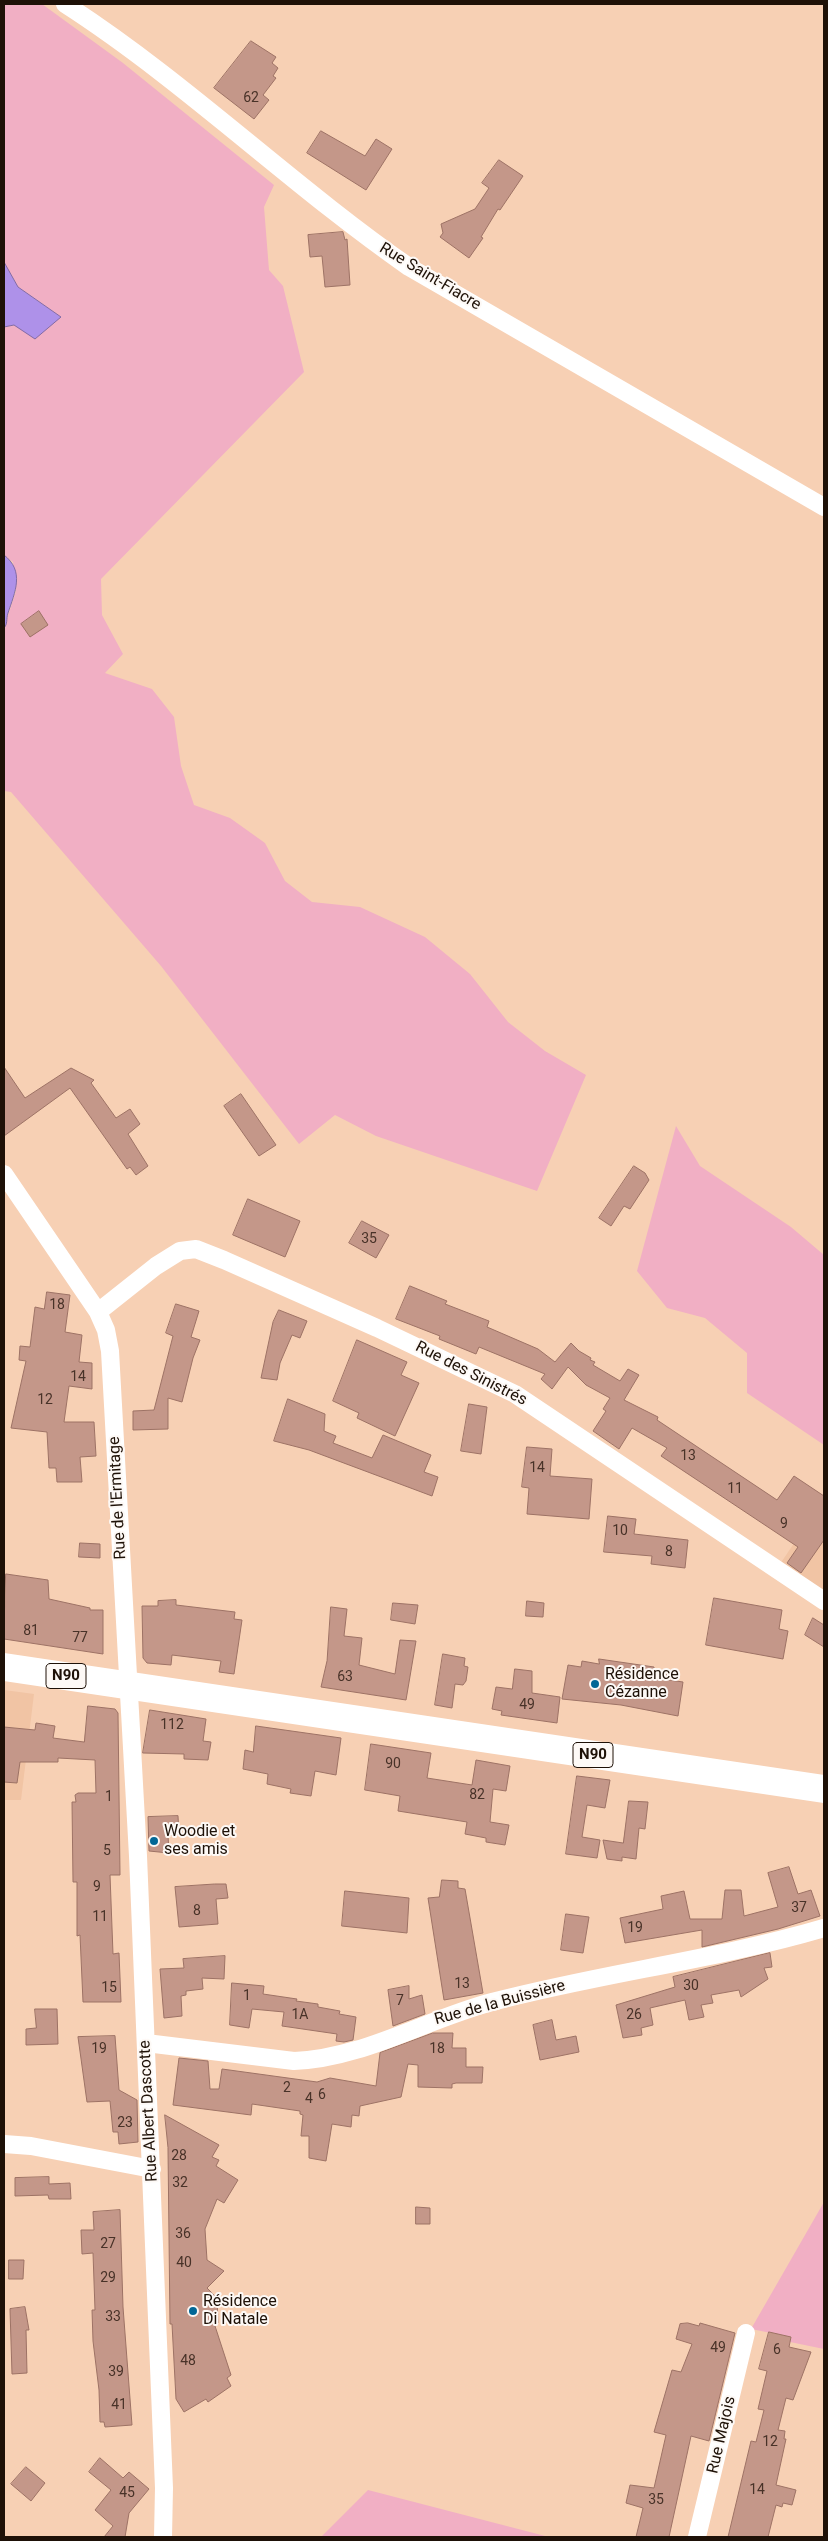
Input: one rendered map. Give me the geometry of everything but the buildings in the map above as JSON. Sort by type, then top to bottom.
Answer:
[{"type":"main road","name":"N90","points":[[4,1667],[824,1790]]},
{"type":"street","name":"Rue Saint-Fiacre","points":[[65,4],[122,44],[348,223],[410,267],[824,507]]},
{"type":"street","name":"Rue de l'Ermitage","points":[[4,1174],[98,1312],[106,1330],[113,1377],[127,1686]]},
{"type":"street","name":"Rue des Sinistrés","points":[[98,1312],[156,1266],[180,1251],[196,1249],[224,1260],[377,1328],[515,1394],[824,1601]]},
{"type":"street","name":"Rue Albert Dascotte","points":[[127,1686],[152,2168],[164,2488],[164,2537]]},
{"type":"street","name":"Rue de la Buissière","points":[[146,2043],[294,2061],[318,2060],[341,2055],[459,2011],[507,1998],[773,1943],[824,1928]]},
{"type":"street","points":[[4,2144],[32,2146],[152,2168]]},
{"type":"street","name":"Rue Majois","points":[[697,2537],[746,2333]]},
{"type":"shaded area","points":[[4,4],[42,4],[123,63],[274,185],[264,207],[269,270],[283,286],[304,372],[101,579],[102,615],[123,654],[105,673],[152,689],[174,717],[181,766],[194,805],[230,818],[265,843],[285,881],[312,902],[360,907],[425,937],[470,974],[508,1022],[545,1051],[586,1075],[537,1191],[376,1136],[335,1115],[299,1144],[161,966],[11,792],[4,791],[4,628],[16,591],[13,562],[4,555],[4,327],[61,317],[18,287],[4,262]]},
{"type":"shaded area","points":[[4,262],[18,287],[61,317],[35,339],[14,325],[4,327]]},
{"type":"shaded area","points":[[4,555],[14,568],[16,582],[4,628]]},
{"type":"shaded area","points":[[676,1126],[700,1166],[791,1227],[824,1255],[824,1445],[747,1393],[747,1353],[705,1318],[667,1308],[637,1271]]},
{"type":"shaded area","points":[[824,1499],[824,1591],[780,1564]]},
{"type":"shaded area","points":[[4,1690],[34,1694],[21,1800],[4,1800]]},
{"type":"shaded area","points":[[824,2202],[824,2349],[790,2342],[791,2337],[751,2329]]},
{"type":"shaded area","points":[[368,2490],[549,2537],[321,2537]]},
{"type":"place","name":"Résidence Cézanne","points":[[595,1684]]},
{"type":"place","name":"Woodie et ses amis","points":[[154,1841]]},
{"type":"place","name":"Résidence Di Natale","points":[[193,2311]]}]
